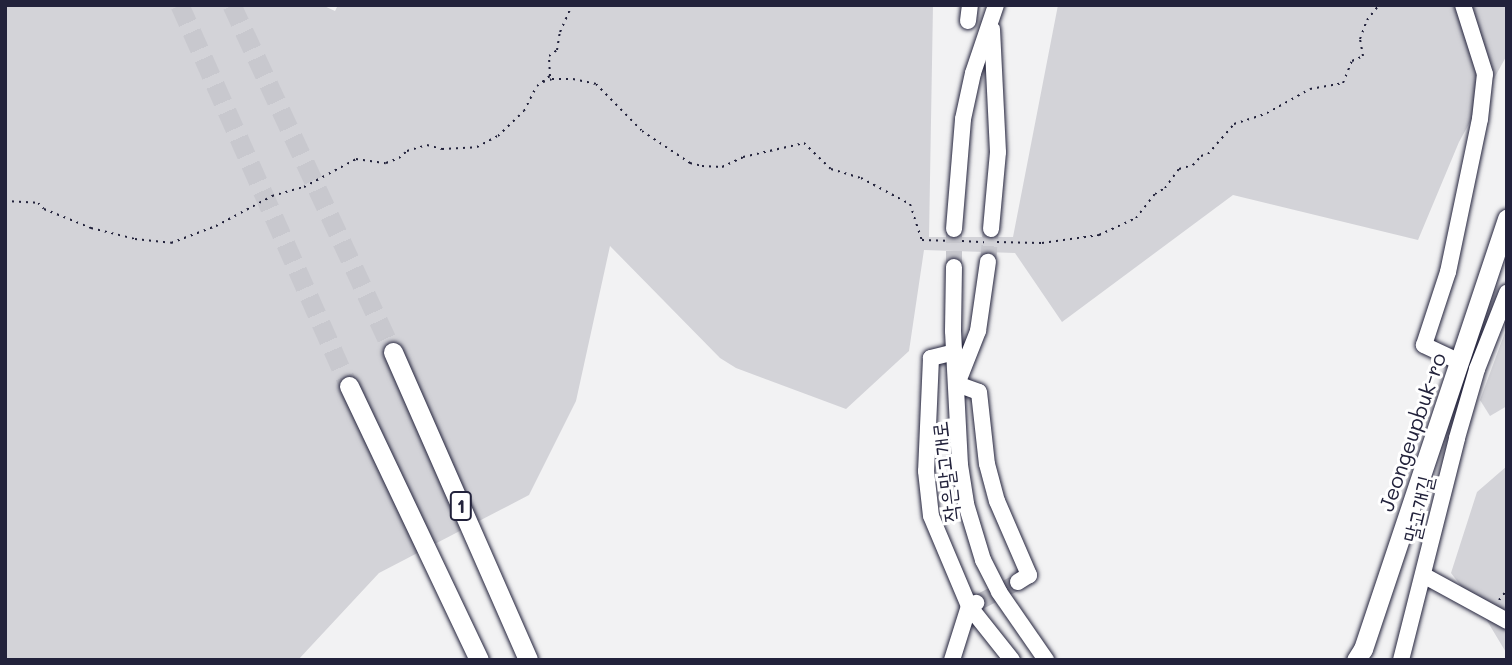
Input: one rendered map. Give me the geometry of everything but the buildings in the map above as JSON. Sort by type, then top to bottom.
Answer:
[{"type":"main road","name":"Jeongeupbuk-ro","points":[[1356,660],[1363,649],[1507,218]]},
{"type":"main road","name":"1","points":[[393,352],[528,660]]},
{"type":"main road","points":[[349,386],[479,660]]},
{"type":"street","points":[[1460,362],[1424,345],[1448,272],[1480,119],[1485,74],[1463,5]]},
{"type":"street","points":[[955,237],[963,119],[973,73],[994,12]]},
{"type":"street","points":[[991,229],[998,152],[994,12]]},
{"type":"street","name":"작은말고개로","points":[[957,384],[978,331],[988,262]]},
{"type":"street","name":"작은말고개로","points":[[954,267],[960,466],[974,533],[999,592],[1042,659]]},
{"type":"street","name":"말고개길","points":[[1401,660],[1477,369],[1507,293]]},
{"type":"street","points":[[955,352],[931,358],[926,471],[931,516],[974,604],[1013,660]]},
{"type":"street","points":[[957,384],[978,393],[987,464],[997,501],[1029,575],[1018,582]]},
{"type":"street","name":"말고개길","points":[[1423,575],[1507,621]]},
{"type":"street","points":[[952,660],[974,604]]},
{"type":"path","points":[[5,201],[38,203],[69,220],[135,239],[180,241],[272,196],[314,182],[356,159],[386,163],[399,158],[407,151],[427,145],[442,149],[477,147],[498,136],[524,111],[535,90],[550,76],[549,56],[557,50],[560,32],[572,5]]},
{"type":"path","points":[[543,82],[573,79],[596,84],[642,131],[690,163],[702,166],[722,167],[743,157],[804,144],[831,169],[861,178],[909,204],[922,240],[955,237],[1042,243],[1099,234],[1113,226],[1123,226],[1136,218],[1159,190],[1166,188],[1179,169],[1192,165],[1201,156],[1208,154],[1234,124],[1267,113],[1310,89],[1343,83],[1352,61],[1363,56],[1360,38],[1367,20],[1379,5]]},
{"type":"shaded area","points":[[5,5],[322,5],[335,11],[338,5],[933,5],[929,237],[1013,237],[1058,5],[1507,5],[1507,55],[1459,142],[1418,240],[1233,195],[1062,322],[1015,253],[924,250],[909,351],[846,409],[736,368],[720,358],[610,246],[576,401],[529,495],[379,573],[298,660],[5,660]]},
{"type":"shaded area","points":[[1507,327],[1507,406],[1490,416],[1480,400]]},
{"type":"shaded area","points":[[1507,466],[1507,654],[1486,619],[1451,573],[1477,492]]},
{"type":"tunnel","points":[[180,5],[349,386]]},
{"type":"tunnel","points":[[232,5],[393,352]]},
{"type":"tunnel","points":[[954,229],[954,267]]},
{"type":"tunnel","points":[[988,262],[991,229]]},
{"type":"tunnel","points":[[979,602],[1018,582]]}]
